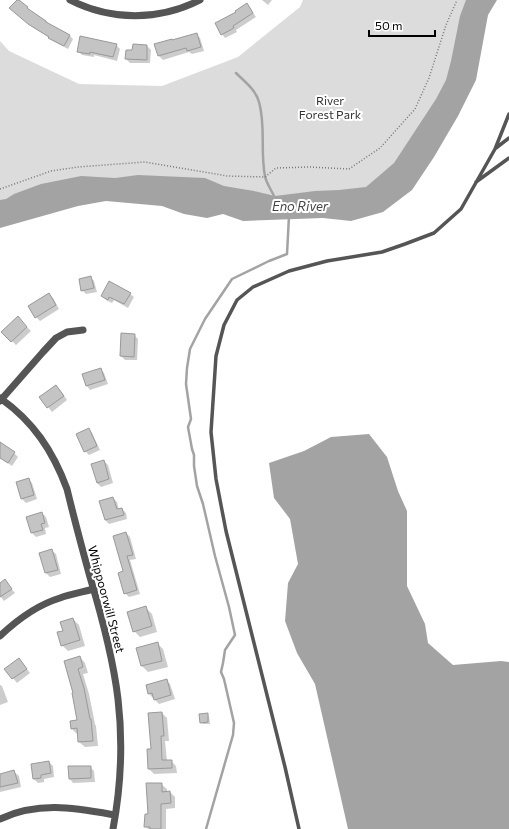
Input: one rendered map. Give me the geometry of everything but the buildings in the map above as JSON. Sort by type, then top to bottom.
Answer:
[{"type":"street","points":[[70,0],[79,5],[96,10],[125,16],[150,16],[180,9],[200,0]]},
{"type":"street","points":[[0,399],[56,338],[67,332],[83,330]]},
{"type":"street","name":"Whippoorwill Street","points":[[0,399],[16,410],[28,422],[44,442],[53,458],[67,488],[94,589],[110,650],[118,699],[121,761],[119,791],[113,829]]},
{"type":"street","points":[[0,636],[17,621],[44,604],[94,589]]},
{"type":"street","points":[[0,819],[17,812],[42,808],[63,807],[115,815]]},
{"type":"lane","points":[[299,829],[226,531],[216,478],[211,432],[216,356],[224,325],[237,300],[253,287],[289,271],[327,261],[382,252],[434,233],[461,209],[495,149],[509,114]]},
{"type":"lane","points":[[495,149],[509,138]]},
{"type":"lane","points":[[476,183],[509,158]]},
{"type":"path","points":[[0,188],[51,171],[78,167],[145,162],[227,176],[265,177],[276,168],[309,167],[349,169],[380,148],[415,110],[429,78],[446,25],[456,0]]},
{"type":"green space","name":"River Forest Park","points":[[303,0],[486,0],[446,112],[386,192],[344,203],[65,180],[0,204],[0,41],[9,51],[79,84],[162,86],[238,57],[300,7]]},
{"type":"water","name":"Eno River","points":[[466,0],[497,0],[488,15],[476,80],[458,116],[434,157],[412,190],[383,212],[351,221],[323,218],[243,221],[223,214],[207,218],[184,214],[162,206],[106,201],[78,206],[0,228],[0,200],[6,199],[14,194],[41,184],[81,176],[115,178],[138,175],[205,178],[224,186],[275,196],[366,187],[394,163],[436,99],[446,80],[460,16]]},
{"type":"water","points":[[369,434],[387,457],[398,491],[407,511],[407,586],[425,624],[428,643],[453,665],[501,661],[509,662],[509,829],[348,829],[315,684],[297,653],[285,621],[288,583],[298,564],[290,519],[274,498],[269,463],[304,451],[331,437]]},
{"type":"waterway","name":"Eno River","points":[[236,73],[253,90],[259,102],[262,120],[265,176],[275,198]]},
{"type":"waterway","name":"Eno River","points":[[206,829],[233,735],[234,723],[221,672],[225,650],[235,635],[203,504],[197,486],[194,455],[188,427],[191,419],[186,384],[187,368],[190,349],[205,319],[232,279],[287,254],[289,216]]}]
